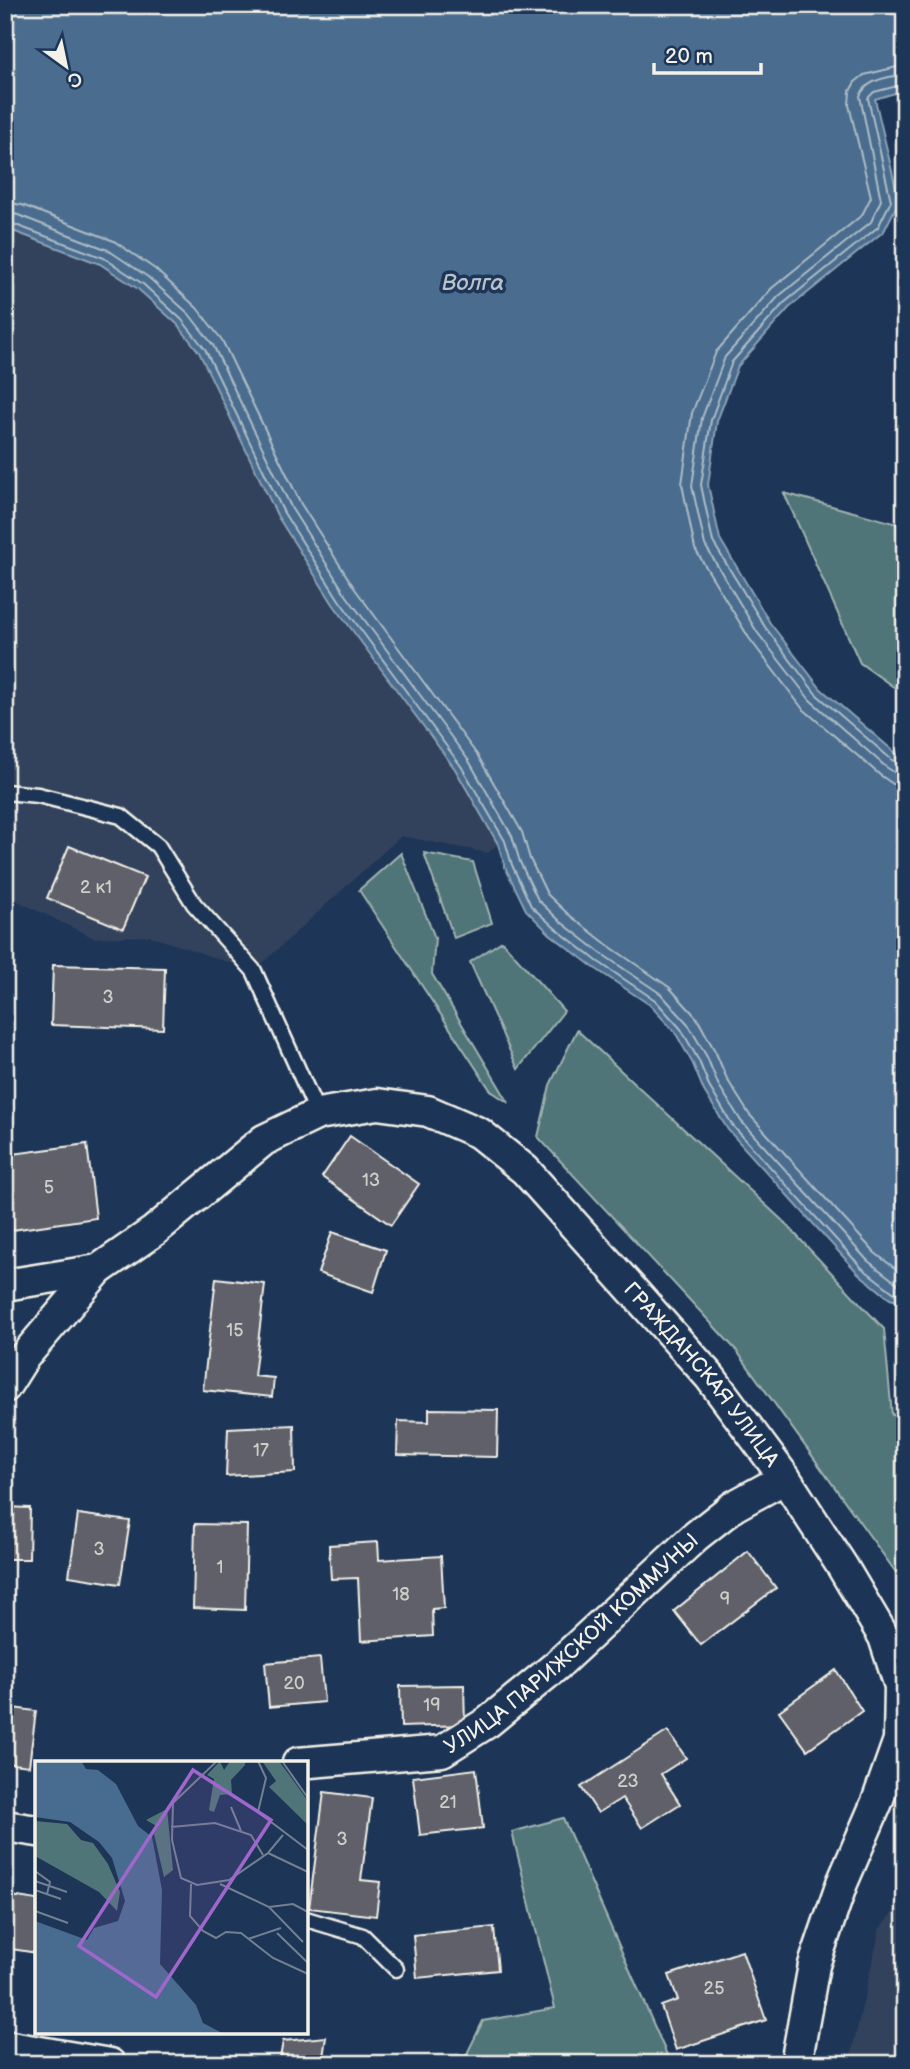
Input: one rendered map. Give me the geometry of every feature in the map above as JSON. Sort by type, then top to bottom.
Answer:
[{"type":"street","name":"ГРАЖДАНСКАЯ УЛИЦА","points":[[98,1270],[154,1231],[264,1140],[318,1114],[377,1104],[428,1111],[479,1133],[525,1170],[710,1377],[785,1478],[842,1566],[884,1637],[900,1686],[899,1740],[877,1802],[842,1883],[814,1965],[796,2064]]},
{"type":"street","points":[[5,1285],[98,1270]]},
{"type":"street","points":[[5,1387],[24,1357],[98,1270]]},
{"type":"street","name":"УЛИЦА ПАРИЖСКОЙ КОММУНЫ","points":[[308,1762],[442,1751],[488,1722],[555,1666],[696,1536],[734,1506],[785,1478]]},
{"type":"street","points":[[5,1826],[35,1831]]},
{"type":"street","points":[[5,2046],[110,2064]]},
{"type":"lane","points":[[5,792],[38,795],[121,816],[158,846],[194,904],[254,971],[318,1114]]},
{"type":"lane","points":[[308,1920],[363,1936],[396,1969]]},
{"type":"shaded area","points":[[5,228],[100,264],[138,289],[177,324],[199,352],[278,517],[333,604],[455,769],[498,844],[488,853],[401,836],[254,971],[150,936],[94,938],[5,895]]},
{"type":"shaded area","points":[[905,1898],[905,2064],[849,2064],[880,1928]]},
{"type":"green space","points":[[784,493],[905,526],[905,695],[860,663]]},
{"type":"green space","points":[[401,853],[435,938],[432,974],[509,1103],[491,1091],[359,890]]},
{"type":"green space","points":[[424,853],[473,862],[492,923],[454,938]]},
{"type":"green space","points":[[502,941],[564,1011],[518,1069],[470,962]]},
{"type":"green space","points":[[577,1030],[784,1222],[884,1329],[892,1415],[905,1414],[905,1585],[736,1350],[538,1137],[550,1085]]},
{"type":"green space","points":[[563,1818],[671,2064],[462,2064],[483,2021],[555,2008],[512,1832]]},
{"type":"water","name":"Волга","points":[[5,5],[905,5],[905,90],[875,99],[899,201],[884,231],[789,308],[738,366],[717,421],[708,485],[720,539],[770,623],[821,689],[905,761],[905,1303],[890,1299],[858,1273],[728,1130],[704,1091],[675,1032],[650,1005],[593,967],[550,934],[526,910],[505,867],[498,844],[455,769],[333,604],[278,517],[199,352],[177,324],[138,289],[100,264],[5,228]]},
{"type":"building","points":[[69,846],[145,877],[123,929],[47,898]]},
{"type":"building","points":[[5,915],[9,915],[7,1061],[5,1061]]},
{"type":"building","points":[[53,965],[165,968],[163,1029],[51,1025]]},
{"type":"building","points":[[350,1136],[419,1184],[391,1225],[322,1177]]},
{"type":"building","points":[[87,1144],[96,1218],[5,1231],[5,1155]]},
{"type":"building","points":[[332,1232],[386,1250],[373,1292],[318,1273]]},
{"type":"building","points":[[216,1278],[265,1284],[254,1376],[274,1378],[272,1397],[203,1390]]},
{"type":"building","points":[[429,1409],[498,1410],[497,1457],[397,1455],[398,1421],[429,1422]]},
{"type":"building","points":[[294,1425],[295,1472],[226,1476],[228,1428]]},
{"type":"building","points":[[5,1507],[30,1508],[29,1559],[5,1559]]},
{"type":"building","points":[[78,1514],[130,1521],[120,1584],[69,1576]]},
{"type":"building","points":[[195,1524],[247,1525],[245,1610],[193,1608]]},
{"type":"building","points":[[378,1542],[379,1560],[441,1556],[444,1608],[432,1609],[433,1636],[361,1641],[358,1578],[331,1579],[329,1545]]},
{"type":"building","points":[[748,1551],[776,1588],[701,1645],[674,1611]]},
{"type":"building","points":[[320,1658],[324,1702],[269,1707],[265,1663]]},
{"type":"building","points":[[836,1670],[862,1711],[807,1750],[779,1711]]},
{"type":"building","points":[[464,1685],[465,1725],[401,1727],[400,1686]]},
{"type":"building","points":[[5,1707],[36,1711],[29,1766],[5,1763]]},
{"type":"building","points":[[668,1731],[686,1758],[661,1774],[680,1804],[642,1828],[622,1798],[598,1813],[581,1787]]},
{"type":"building","points":[[476,1769],[483,1828],[420,1835],[413,1777]]},
{"type":"building","points":[[324,1792],[372,1798],[361,1880],[380,1882],[376,1916],[309,1908]]},
{"type":"building","points":[[5,1895],[35,1900],[35,1953],[5,1948]]},
{"type":"building","points":[[494,1927],[498,1970],[417,1978],[413,1935]]},
{"type":"building","points":[[742,1951],[766,2020],[676,2050],[661,2006],[678,2000],[669,1975]]},
{"type":"building","points":[[326,2037],[322,2064],[279,2064],[283,2041]]}]
